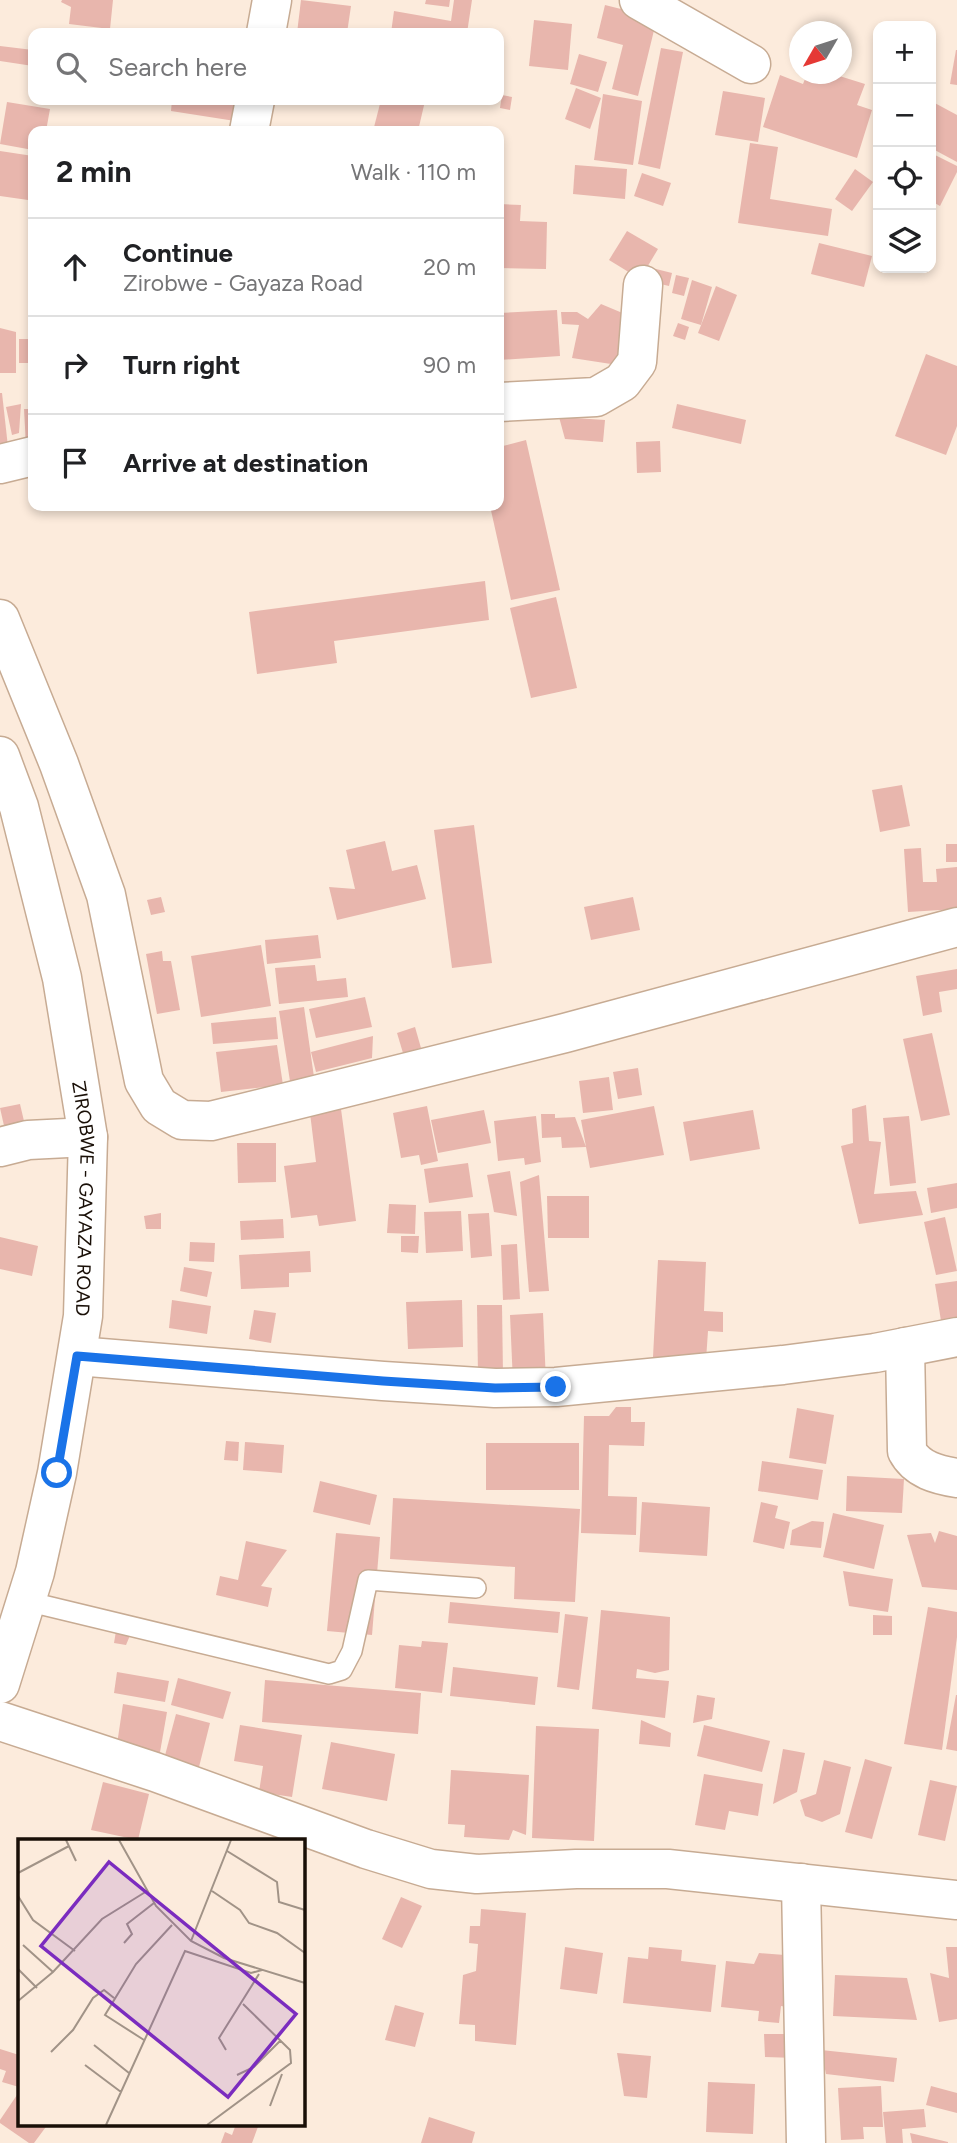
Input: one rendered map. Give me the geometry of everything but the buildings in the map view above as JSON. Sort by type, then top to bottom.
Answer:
[{"type":"street","points":[[267,28],[272,0]]},
{"type":"street","points":[[639,0],[751,64]]},
{"type":"street","points":[[250,126],[254,105]]},
{"type":"street","points":[[504,402],[596,397],[622,382],[637,362],[643,285]]},
{"type":"street","points":[[0,464],[28,457]]},
{"type":"street","points":[[0,619],[59,764],[106,895],[144,1081],[159,1106],[183,1120],[211,1121],[225,1118],[565,1033],[957,927]]},
{"type":"street","name":"ZIROBWE - GAYAZA ROAD","points":[[0,756],[19,807],[62,978],[88,1137],[83,1316],[77,1356],[57,1473],[35,1572],[0,1684]]},
{"type":"street","points":[[0,1147],[28,1140],[88,1137]]},
{"type":"street","points":[[77,1356],[383,1381],[495,1388],[556,1387],[875,1353],[957,1337]]},
{"type":"street","points":[[905,1347],[907,1451],[911,1460],[923,1469],[957,1478]]},
{"type":"street","points":[[0,1721],[155,1772],[366,1849],[431,1869],[477,1874],[576,1869],[668,1869],[957,1900]]},
{"type":"street","points":[[801,1883],[806,2143]]},
{"type":"lane","points":[[26,1601],[329,1674],[342,1670],[352,1651],[368,1580],[475,1588]]},
{"type":"route","points":[[57,1473],[77,1356],[383,1381],[495,1388],[556,1387]]}]
